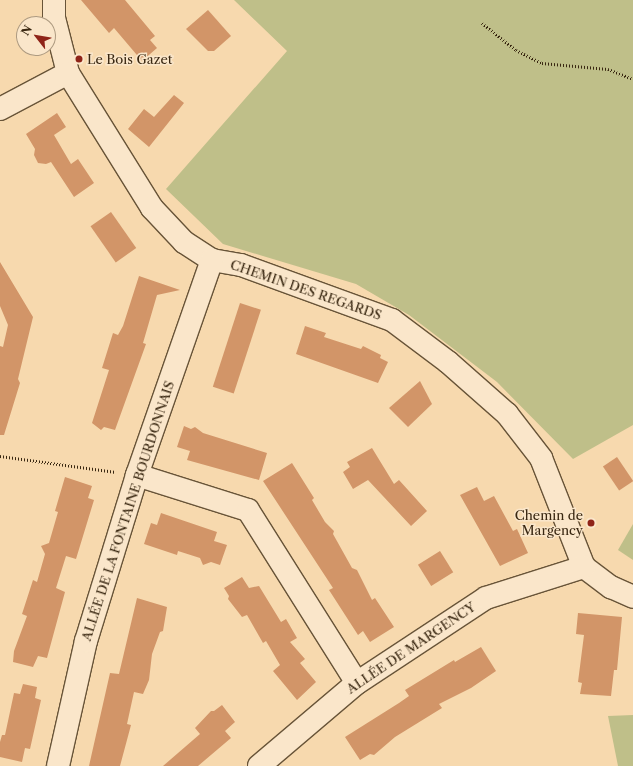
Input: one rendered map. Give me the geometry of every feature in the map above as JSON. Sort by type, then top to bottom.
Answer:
[{"type":"street","name":"CHEMIN DES REGARDS","points":[[54,0],[54,18],[68,73],[152,208],[184,242],[212,260],[241,265],[392,320],[448,362],[507,414],[541,458],[584,567]]},
{"type":"street","points":[[0,109],[68,73]]},
{"type":"street","name":"ALLÉE DE LA FONTAINE BOURDONNAIS","points":[[58,766],[86,640],[137,475],[212,260]]},
{"type":"street","points":[[137,475],[248,510],[357,683]]},
{"type":"street","points":[[584,567],[611,587],[633,597]]},
{"type":"street","name":"ALLÉE DE MARGENCY","points":[[258,766],[357,683],[486,598],[584,567]]},
{"type":"path","points":[[482,23],[516,50],[542,63],[608,69],[633,79]]},
{"type":"path","points":[[0,456],[137,475]]},
{"type":"green space","points":[[234,0],[633,0],[633,425],[573,459],[497,382],[409,315],[356,284],[223,244],[166,189],[287,51]]},
{"type":"green space","points":[[633,524],[633,560],[618,550]]},
{"type":"green space","points":[[633,715],[633,766],[618,766],[608,716]]},
{"type":"building","points":[[81,0],[125,0],[155,36],[150,40],[157,48],[142,61],[114,28],[109,33]]},
{"type":"building","points":[[208,10],[231,36],[214,51],[208,51],[186,29]]},
{"type":"building","points":[[174,95],[184,103],[149,147],[128,129],[144,109],[154,117]]},
{"type":"building","points":[[57,113],[66,127],[54,135],[71,164],[78,159],[94,183],[74,197],[51,162],[46,164],[38,163],[34,155],[35,149],[26,134]]},
{"type":"building","points":[[111,212],[136,248],[116,262],[91,226]]},
{"type":"building","points":[[0,262],[33,317],[18,379],[20,383],[4,435],[0,435],[0,346],[3,347],[8,325],[0,306]]},
{"type":"building","points":[[139,276],[180,290],[157,295],[143,343],[146,344],[115,430],[104,427],[101,430],[92,423],[109,370],[102,368],[113,333],[118,335],[123,326]]},
{"type":"building","points":[[240,303],[261,310],[234,393],[213,387]]},
{"type":"building","points":[[305,326],[326,333],[324,337],[361,349],[363,346],[381,355],[380,358],[388,362],[378,383],[296,354]]},
{"type":"building","points":[[420,381],[432,404],[408,427],[389,408]]},
{"type":"building","points":[[184,426],[191,429],[195,427],[203,433],[267,453],[259,480],[187,460],[190,451],[177,447]]},
{"type":"building","points":[[372,448],[394,484],[399,480],[427,511],[411,526],[368,480],[353,489],[343,472],[350,467],[347,462]]},
{"type":"building","points":[[617,457],[633,481],[619,491],[603,467]]},
{"type":"building","points":[[292,463],[314,498],[312,500],[325,522],[334,531],[333,534],[352,568],[357,570],[372,600],[375,598],[394,627],[370,642],[363,631],[358,635],[329,590],[333,588],[263,481]]},
{"type":"building","points":[[65,477],[92,486],[88,498],[94,500],[76,559],[66,556],[56,588],[65,592],[47,658],[38,656],[33,667],[13,662],[14,651],[27,616],[22,614],[33,580],[37,582],[45,554],[41,546],[49,543],[58,512],[55,511]]},
{"type":"building","points":[[477,487],[484,501],[494,496],[513,531],[517,529],[528,553],[500,566],[460,495]]},
{"type":"building","points":[[161,513],[217,532],[214,541],[227,545],[220,565],[211,562],[203,565],[200,558],[178,551],[177,555],[144,544],[151,523],[157,525]]},
{"type":"building","points":[[440,551],[453,572],[431,586],[418,565]]},
{"type":"building","points":[[242,577],[249,588],[259,586],[281,622],[286,619],[297,638],[290,642],[305,659],[300,663],[316,682],[297,700],[273,671],[280,665],[266,641],[263,643],[247,615],[242,617],[228,599],[229,596],[224,588]]},
{"type":"building","points":[[137,598],[167,607],[163,631],[160,632],[152,654],[149,680],[143,694],[134,692],[127,724],[131,725],[120,766],[89,766],[110,673],[119,674]]},
{"type":"building","points":[[578,613],[622,617],[617,670],[614,670],[611,696],[580,694],[582,683],[578,682],[584,635],[576,634]]},
{"type":"building","points":[[481,647],[496,671],[471,688],[439,704],[442,708],[395,737],[374,755],[370,754],[360,760],[345,737],[409,696],[405,690],[454,660],[455,662]]},
{"type":"building","points":[[23,684],[37,687],[35,698],[41,700],[30,749],[25,748],[22,762],[0,757],[0,742],[2,735],[5,735],[14,693],[20,694]]},
{"type":"building","points":[[222,705],[235,722],[225,731],[231,738],[198,766],[163,766],[200,734],[195,728],[211,711],[214,711]]},
{"type":"place","name":"Le Bois Gazet","points":[[79,59]]},
{"type":"place","name":"Chemin de Margency","points":[[591,523]]}]
